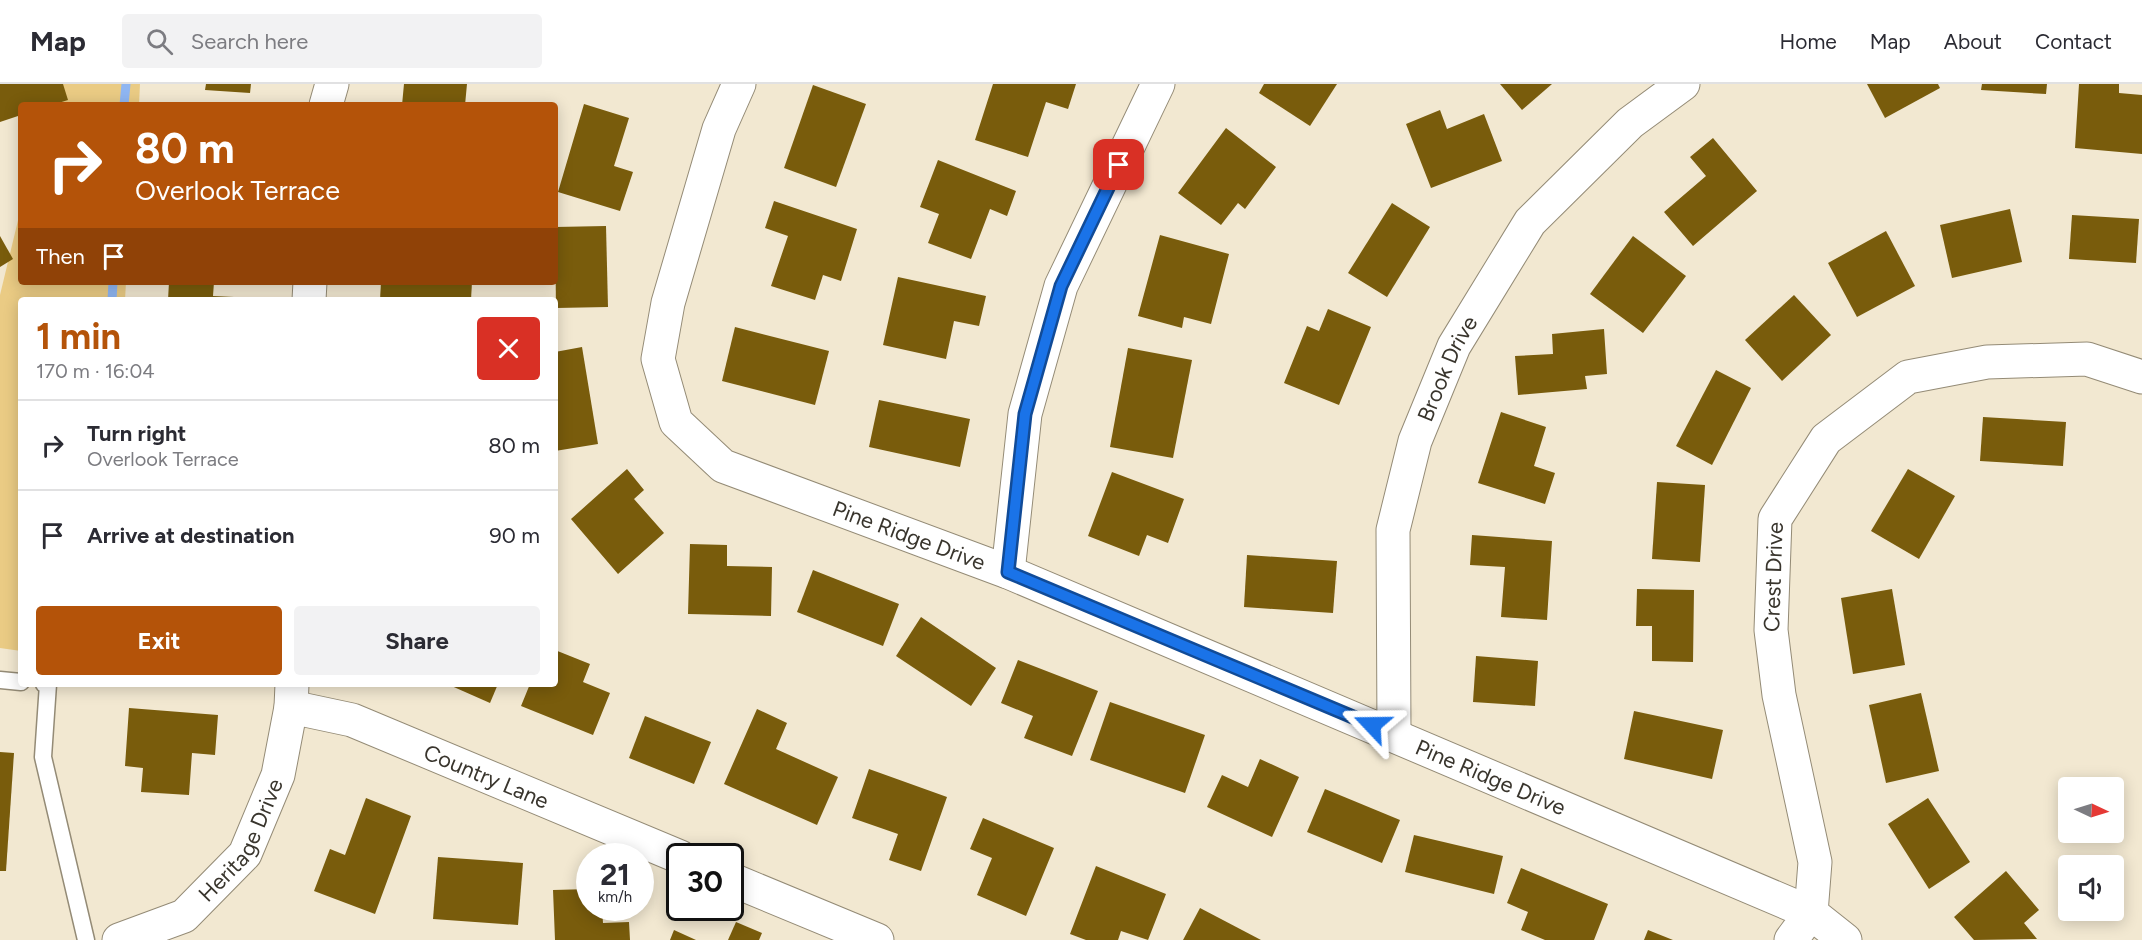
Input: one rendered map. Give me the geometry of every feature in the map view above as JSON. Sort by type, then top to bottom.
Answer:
[{"type":"street","points":[[327,102],[332,84]]},
{"type":"street","name":"Pine Ridge Drive","points":[[739,84],[719,129],[668,303],[658,359],[676,422],[723,466],[1008,572],[1811,913]]},
{"type":"street","points":[[1008,572],[1025,414],[1061,286],[1158,84]]},
{"type":"street","name":"Brook Drive","points":[[1394,734],[1393,530],[1414,441],[1454,346],[1530,222],[1630,123],[1683,84]]},
{"type":"street","name":"Crest Drive","points":[[1811,913],[1815,862],[1779,695],[1771,630],[1775,519],[1826,439],[1908,377],[1987,362],[2087,359],[2142,377]]},
{"type":"street","name":"Country Lane","points":[[292,696],[666,851]]},
{"type":"street","name":"Heritage Drive","points":[[119,940],[184,916],[245,854],[278,775],[292,696]]},
{"type":"street","points":[[744,885],[877,940]]},
{"type":"street","points":[[1791,940],[1811,913],[1845,940]]},
{"type":"lane","points":[[0,680],[18,682]]},
{"type":"lane","points":[[48,687],[43,757],[86,940]]},
{"type":"shaded area","points":[[40,84],[140,84],[139,102],[37,102]]},
{"type":"shaded area","points":[[18,220],[18,285],[126,285],[125,297],[18,297],[18,651],[0,648],[0,295]]},
{"type":"building","points":[[0,84],[63,84],[68,100],[18,102],[18,116],[0,122]]},
{"type":"building","points":[[206,84],[251,84],[250,93],[205,90]]},
{"type":"building","points":[[404,84],[467,84],[465,102],[402,102]]},
{"type":"building","points":[[993,84],[1076,84],[1068,109],[1046,102],[1028,157],[975,140]]},
{"type":"building","points":[[1264,84],[1337,84],[1310,126],[1259,93]]},
{"type":"building","points":[[1500,84],[1552,84],[1522,110]]},
{"type":"building","points":[[1867,84],[1938,84],[1940,88],[1885,118]]},
{"type":"building","points":[[1982,84],[2047,84],[2046,94],[1981,90]]},
{"type":"building","points":[[2079,84],[2119,84],[2119,93],[2142,95],[2142,154],[2075,148]]},
{"type":"building","points":[[813,85],[866,104],[836,187],[784,168]]},
{"type":"building","points":[[584,104],[629,118],[614,166],[633,172],[620,211],[558,192]]},
{"type":"building","points":[[1440,110],[1447,129],[1484,114],[1502,161],[1431,188],[1406,124]]},
{"type":"building","points":[[1226,128],[1276,167],[1245,209],[1238,203],[1221,225],[1178,193]]},
{"type":"building","points":[[1713,138],[1757,191],[1693,246],[1664,212],[1706,176],[1690,157]]},
{"type":"building","points":[[938,160],[1016,191],[1007,216],[990,209],[971,259],[928,243],[939,214],[920,207]]},
{"type":"building","points":[[774,201],[857,229],[841,281],[823,275],[815,300],[771,286],[788,236],[765,228]]},
{"type":"building","points":[[1392,203],[1430,227],[1387,297],[1348,273]]},
{"type":"building","points":[[2010,209],[2022,262],[1952,278],[1940,225]]},
{"type":"building","points":[[2072,215],[2139,219],[2136,263],[2069,259]]},
{"type":"building","points":[[606,226],[608,307],[558,308],[556,285],[558,285],[558,227]]},
{"type":"building","points":[[1886,231],[1915,286],[1857,317],[1828,263]]},
{"type":"building","points":[[1160,235],[1229,254],[1211,324],[1184,317],[1182,328],[1138,316]]},
{"type":"building","points":[[0,236],[13,259],[0,267]]},
{"type":"building","points":[[1633,236],[1686,276],[1643,333],[1590,294]]},
{"type":"building","points":[[898,277],[986,296],[979,326],[954,321],[946,359],[883,345]]},
{"type":"building","points":[[169,285],[214,285],[213,296],[234,297],[168,297]]},
{"type":"building","points":[[381,285],[472,285],[471,297],[380,297]]},
{"type":"building","points":[[1794,295],[1831,335],[1782,381],[1745,340]]},
{"type":"building","points":[[1328,309],[1371,327],[1339,405],[1284,383],[1307,326],[1319,331]]},
{"type":"building","points":[[735,327],[829,351],[815,405],[722,381]]},
{"type":"building","points":[[1604,329],[1607,374],[1585,376],[1587,389],[1518,395],[1515,356],[1553,354],[1552,334]]},
{"type":"building","points":[[582,347],[598,444],[558,451],[558,351]]},
{"type":"building","points":[[1128,348],[1192,360],[1173,458],[1110,447]]},
{"type":"building","points":[[1716,370],[1751,388],[1712,465],[1676,446]]},
{"type":"building","points":[[879,400],[970,419],[960,467],[869,447]]},
{"type":"building","points":[[1501,412],[1546,427],[1534,466],[1555,473],[1545,504],[1478,483]]},
{"type":"building","points":[[1983,417],[2066,422],[2063,466],[1980,461]]},
{"type":"building","points":[[627,469],[644,490],[634,499],[664,533],[618,574],[571,519]]},
{"type":"building","points":[[1908,469],[1955,496],[1919,559],[1871,531]]},
{"type":"building","points":[[1112,472],[1184,499],[1168,543],[1147,535],[1139,556],[1088,536]]},
{"type":"building","points":[[1657,482],[1705,485],[1700,562],[1652,559]]},
{"type":"building","points":[[1472,535],[1552,541],[1547,620],[1501,617],[1505,567],[1470,565]]},
{"type":"building","points":[[690,544],[727,545],[727,566],[772,567],[771,616],[688,614]]},
{"type":"building","points":[[1247,555],[1337,561],[1333,613],[1244,607]]},
{"type":"building","points":[[813,570],[899,604],[883,646],[797,612]]},
{"type":"building","points":[[1637,589],[1694,590],[1693,662],[1652,661],[1652,626],[1636,626]]},
{"type":"building","points":[[1892,589],[1905,665],[1853,674],[1841,598]]},
{"type":"building","points":[[921,617],[996,668],[971,706],[896,656]]},
{"type":"building","points":[[558,651],[590,664],[583,682],[610,693],[593,735],[521,706],[529,687],[558,687]]},
{"type":"building","points":[[1476,656],[1538,661],[1535,706],[1473,702]]},
{"type":"building","points":[[1018,660],[1098,691],[1072,756],[1024,738],[1033,716],[1001,703]]},
{"type":"building","points":[[454,687],[497,687],[490,703]]},
{"type":"building","points":[[1921,693],[1939,771],[1886,783],[1869,705]]},
{"type":"building","points":[[1110,702],[1205,735],[1185,793],[1090,760]]},
{"type":"building","points":[[129,708],[218,715],[215,755],[192,753],[189,795],[141,792],[143,768],[125,766]]},
{"type":"building","points":[[757,709],[787,723],[776,749],[838,777],[817,825],[724,784]]},
{"type":"building","points":[[1634,711],[1723,730],[1712,779],[1624,759]]},
{"type":"building","points":[[645,716],[711,742],[694,784],[629,758]]},
{"type":"building","points":[[0,752],[14,753],[6,871],[0,871]]},
{"type":"building","points":[[1260,759],[1299,777],[1272,837],[1207,807],[1222,775],[1248,787]]},
{"type":"building","points":[[869,769],[947,797],[921,871],[889,860],[898,834],[852,818]]},
{"type":"building","points":[[1325,789],[1400,820],[1382,863],[1307,832]]},
{"type":"building","points":[[366,798],[411,816],[375,914],[314,891],[330,849],[345,855]]},
{"type":"building","points":[[1928,798],[1970,862],[1929,889],[1888,824]]},
{"type":"building","points":[[983,818],[1054,848],[1026,916],[977,895],[992,858],[970,849]]},
{"type":"building","points":[[1414,835],[1503,856],[1494,894],[1405,872]]},
{"type":"building","points":[[438,857],[523,863],[518,925],[433,919]]},
{"type":"building","points":[[1096,866],[1166,894],[1148,940],[1121,931],[1118,940],[1086,940],[1070,934]]},
{"type":"building","points":[[1521,868],[1608,904],[1594,940],[1545,940],[1521,930],[1528,912],[1507,903]]},
{"type":"building","points":[[2006,871],[2039,910],[2024,923],[2037,939],[1974,940],[1954,917]]},
{"type":"building","points":[[576,889],[576,921],[629,922],[630,940],[555,940],[553,890]]},
{"type":"building","points":[[1200,908],[1261,940],[1183,940]]},
{"type":"building","points":[[736,922],[762,933],[759,940],[728,940]]},
{"type":"building","points":[[674,930],[696,940],[670,940]]},
{"type":"building","points":[[1648,930],[1673,940],[1644,940]]},
{"type":"waterway","points":[[124,102],[126,84]]},
{"type":"waterway","points":[[112,297],[113,285]]},
{"type":"route","points":[[1119,165],[1061,286],[1025,414],[1008,572],[1372,725]]}]
